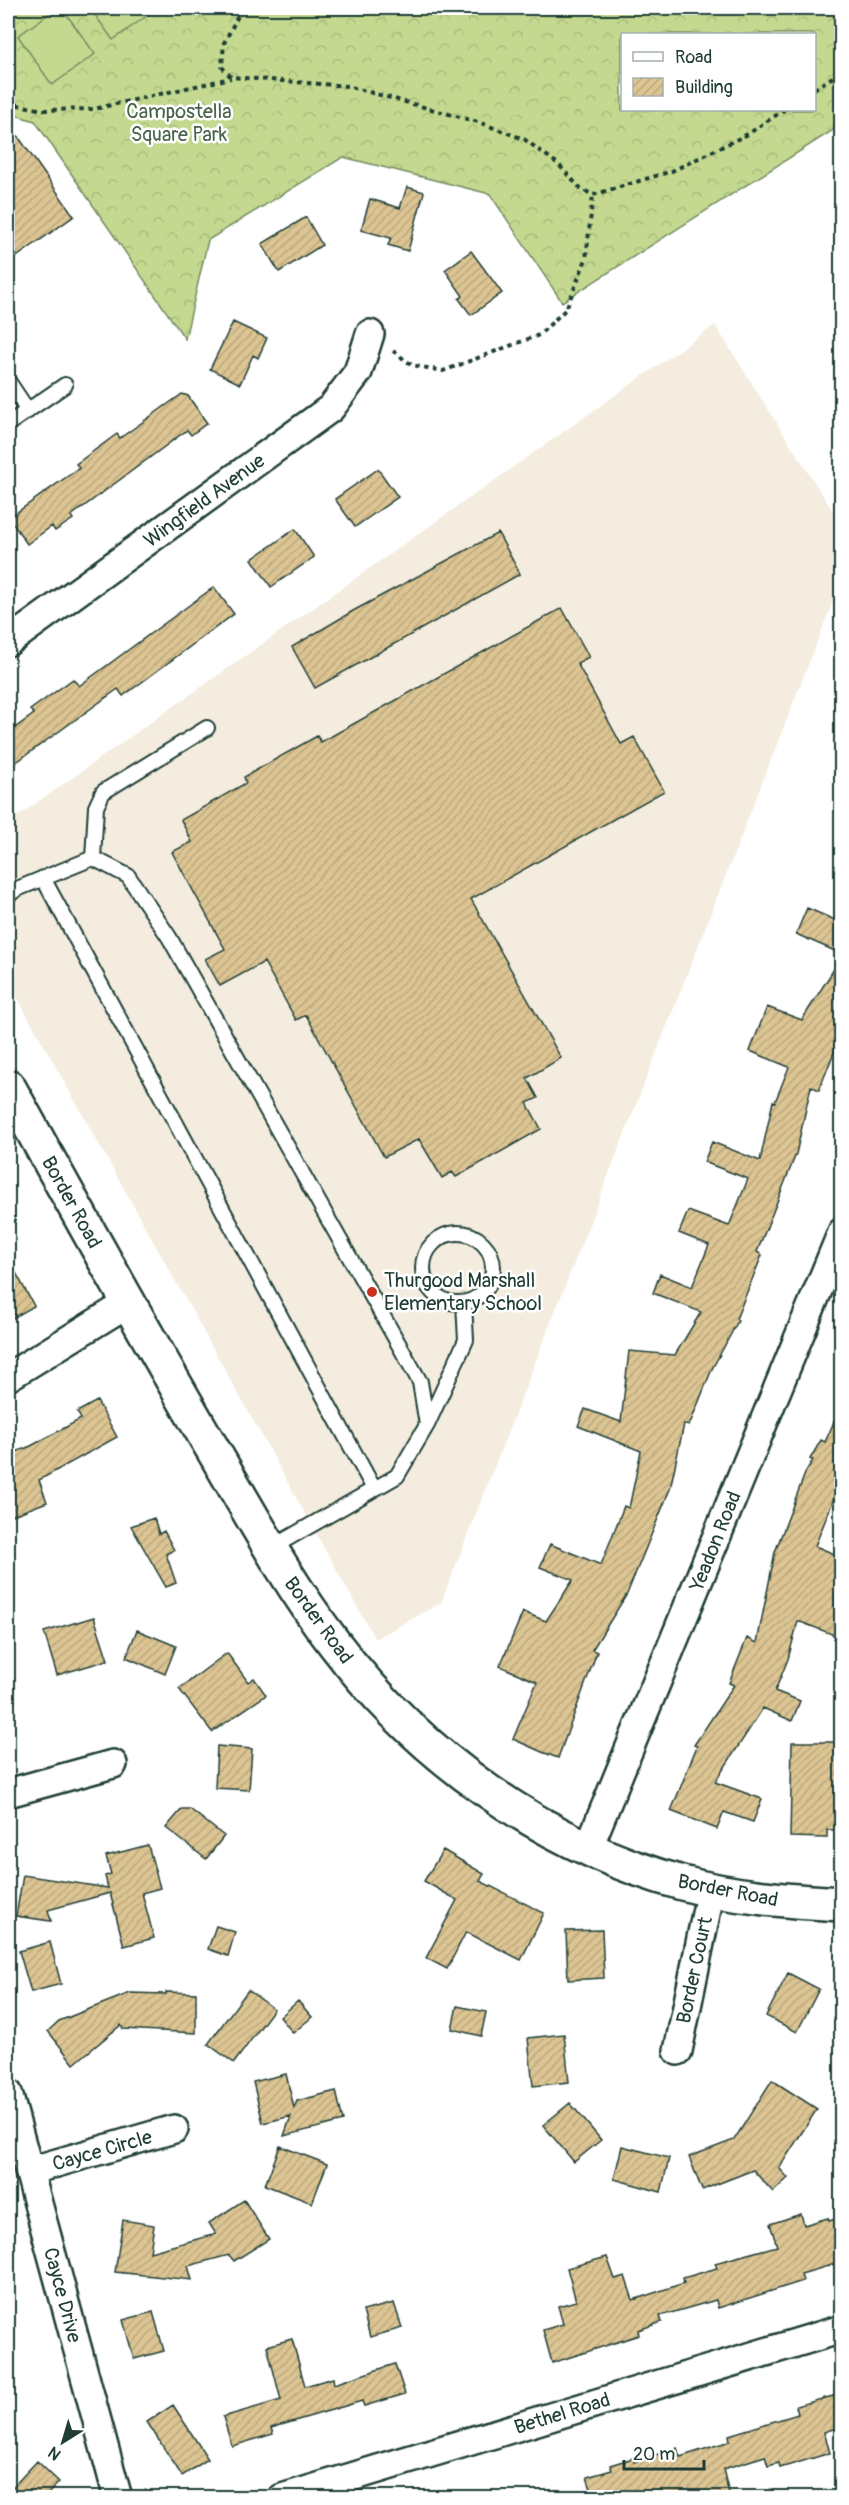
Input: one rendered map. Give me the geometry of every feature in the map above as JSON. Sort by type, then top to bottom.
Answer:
[{"type":"street","name":"Wingfield Avenue","points":[[8,642],[331,408],[358,372],[370,334]]},
{"type":"street","name":"Border Road","points":[[8,1086],[128,1303],[296,1589],[335,1644],[394,1714],[466,1775],[531,1818],[588,1849],[626,1865],[683,1883],[769,1899],[842,1904]]},
{"type":"street","name":"Yeadon Road","points":[[588,1849],[842,1232]]},
{"type":"street","points":[[8,1377],[128,1303]]},
{"type":"street","points":[[8,1793],[113,1764]]},
{"type":"street","name":"Border Court","points":[[678,2051],[711,1889]]},
{"type":"street","name":"Cayce Drive","points":[[8,2093],[118,2498]]},
{"type":"street","name":"Cayce Circle","points":[[29,2171],[174,2129]]},
{"type":"street","name":"Bethel Road","points":[[282,2498],[842,2329]]},
{"type":"lane","points":[[8,381],[28,411]]},
{"type":"lane","points":[[8,424],[65,385]]},
{"type":"lane","points":[[93,858],[96,807],[103,792],[207,728]]},
{"type":"lane","points":[[8,895],[93,858],[128,876],[169,937],[420,1382],[427,1425]]},
{"type":"lane","points":[[44,878],[374,1489]]},
{"type":"lane","points":[[452,1233],[466,1234],[478,1239],[488,1249],[493,1262],[492,1276],[487,1288],[477,1298],[464,1303],[451,1302],[438,1297],[429,1287],[424,1274],[424,1261],[429,1248],[439,1239],[452,1233]]},
{"type":"lane","points":[[271,1548],[397,1476],[427,1425],[466,1340],[464,1303]]},
{"type":"path","points":[[231,78],[222,67],[224,43],[242,8]]},
{"type":"path","points":[[816,88],[842,71]]},
{"type":"path","points":[[8,103],[43,110],[94,109],[231,78],[347,86],[477,122],[524,139],[558,164],[580,188],[593,195],[672,171],[748,134],[782,111]]},
{"type":"path","points":[[370,334],[412,365],[443,371],[539,335],[566,309],[586,259],[593,195]]},
{"type":"shaded area","name":"Thurgood Marshall Elementary School","points":[[715,325],[841,524],[841,581],[441,1603],[375,1639],[8,981],[8,823]]},
{"type":"green space","name":"Campostella Square Park","points":[[8,8],[841,8],[841,125],[562,302],[490,194],[343,157],[208,240],[185,339],[35,121],[8,113]]},
{"type":"green space","points":[[57,8],[62,8],[95,54],[52,85],[18,36]]},
{"type":"green space","points":[[90,8],[155,8],[156,9],[113,40]]},
{"type":"building","points":[[8,122],[74,216],[8,263]]},
{"type":"building","points":[[407,187],[424,192],[408,251],[388,245],[391,238],[361,230],[370,199],[400,208]]},
{"type":"building","points":[[306,217],[322,245],[279,272],[262,244]]},
{"type":"building","points":[[471,251],[502,293],[471,315],[459,299],[463,296],[445,270]]},
{"type":"building","points":[[233,322],[267,338],[258,358],[253,355],[240,384],[210,369]]},
{"type":"building","points":[[182,394],[188,396],[207,423],[191,435],[187,430],[71,516],[73,519],[55,531],[52,526],[27,544],[9,518],[79,468],[76,464],[110,439],[117,434],[120,438]]},
{"type":"building","points":[[378,469],[398,497],[355,527],[335,499]]},
{"type":"building","points":[[295,529],[314,557],[271,587],[252,559]]},
{"type":"building","points":[[498,533],[520,574],[315,688],[292,647],[353,611]]},
{"type":"building","points":[[214,587],[234,614],[123,696],[118,689],[8,768],[8,733],[34,714],[30,710],[73,679],[79,686]]},
{"type":"building","points":[[562,608],[589,657],[577,663],[621,744],[634,737],[664,791],[471,899],[561,1058],[527,1078],[538,1098],[527,1103],[541,1129],[456,1177],[452,1172],[442,1178],[419,1139],[384,1157],[306,1015],[296,1020],[264,962],[220,986],[205,959],[225,949],[172,852],[192,842],[181,820],[246,783],[244,777],[317,736],[321,742]]},
{"type":"building","points":[[807,908],[842,923],[842,954],[796,934]]},
{"type":"building","points":[[842,956],[842,1032],[819,1090],[811,1086],[796,1154],[757,1252],[762,1255],[736,1319],[738,1321],[712,1369],[689,1426],[684,1424],[670,1489],[627,1594],[592,1650],[597,1652],[558,1758],[513,1739],[537,1682],[500,1666],[523,1612],[546,1621],[573,1580],[540,1567],[550,1544],[601,1565],[624,1506],[629,1508],[641,1451],[578,1426],[585,1409],[621,1422],[629,1351],[675,1355],[701,1312],[653,1293],[660,1274],[692,1287],[709,1245],[679,1233],[688,1211],[729,1226],[748,1179],[704,1162],[712,1142],[760,1161],[773,1101],[775,1102],[789,1067],[750,1051],[767,1007],[802,1020]]},
{"type":"building","points":[[8,1258],[34,1306],[8,1321]]},
{"type":"building","points":[[97,1401],[117,1437],[39,1480],[47,1502],[8,1517],[8,1455],[31,1446],[81,1419],[77,1412]]},
{"type":"building","points":[[842,1404],[842,1478],[815,1546],[842,1557],[842,1638],[798,1621],[788,1659],[775,1691],[800,1701],[792,1721],[763,1708],[715,1782],[762,1799],[753,1822],[724,1812],[717,1829],[671,1811],[697,1746],[694,1745],[734,1685],[729,1683],[747,1638],[757,1643],[775,1552],[806,1471],[813,1460],[810,1459],[821,1440],[825,1442]]},
{"type":"building","points":[[154,1518],[159,1534],[164,1531],[174,1550],[166,1554],[176,1583],[166,1587],[131,1526]]},
{"type":"building","points":[[94,1617],[108,1660],[57,1675],[44,1632]]},
{"type":"building","points":[[137,1630],[176,1646],[165,1674],[126,1657]]},
{"type":"building","points":[[227,1653],[248,1682],[254,1678],[266,1695],[212,1732],[179,1689]]},
{"type":"building","points":[[792,1742],[842,1742],[842,1830],[827,1830],[827,1838],[790,1837]]},
{"type":"building","points":[[217,1746],[252,1749],[249,1790],[215,1788]]},
{"type":"building","points":[[182,1809],[190,1809],[224,1836],[206,1859],[166,1828]]},
{"type":"building","points":[[148,1845],[160,1888],[142,1893],[154,1938],[124,1946],[110,1893],[48,1910],[51,1921],[16,1916],[23,1875],[108,1888],[105,1876],[111,1874],[106,1856]]},
{"type":"building","points":[[443,1850],[484,1874],[480,1881],[544,1913],[521,1960],[466,1932],[447,1969],[426,1958],[457,1900],[424,1881]]},
{"type":"building","points":[[216,1926],[235,1932],[228,1956],[208,1949]]},
{"type":"building","points":[[602,1930],[604,1978],[568,1980],[566,1931]]},
{"type":"building","points":[[50,1942],[61,1984],[31,1992],[19,1951]]},
{"type":"building","points":[[788,1973],[819,1989],[797,2032],[766,2016]]},
{"type":"building","points":[[248,1990],[274,2009],[234,2063],[208,2044]]},
{"type":"building","points":[[166,1992],[196,1993],[196,2033],[123,2029],[121,2025],[74,2064],[48,2031],[59,2021],[130,1993],[166,1994]]},
{"type":"building","points":[[298,2001],[312,2017],[293,2033],[280,2017]]},
{"type":"building","points":[[457,2006],[486,2012],[481,2036],[452,2029]]},
{"type":"building","points":[[564,2034],[569,2082],[533,2086],[528,2038]]},
{"type":"building","points":[[286,2074],[294,2108],[297,2101],[336,2091],[343,2121],[284,2136],[291,2116],[263,2123],[253,2082]]},
{"type":"building","points":[[772,2080],[817,2109],[779,2168],[788,2178],[773,2192],[753,2170],[702,2190],[689,2157],[734,2140]]},
{"type":"building","points":[[570,2103],[601,2140],[574,2162],[543,2125]]},
{"type":"building","points":[[280,2146],[327,2164],[312,2203],[265,2185]]},
{"type":"building","points":[[622,2146],[669,2158],[661,2192],[614,2179]]},
{"type":"building","points":[[244,2200],[269,2239],[234,2261],[229,2255],[188,2266],[192,2280],[115,2272],[123,2220],[154,2225],[150,2252],[216,2234],[209,2223]]},
{"type":"building","points":[[801,2214],[804,2225],[828,2218],[829,2221],[842,2217],[842,2262],[801,2274],[803,2281],[718,2308],[716,2300],[660,2316],[662,2322],[638,2330],[639,2335],[552,2363],[543,2330],[563,2324],[558,2306],[576,2301],[567,2268],[607,2257],[615,2279],[625,2276],[633,2300],[684,2283],[683,2278],[717,2268],[715,2263],[777,2246],[770,2224]]},
{"type":"building","points":[[394,2303],[402,2328],[370,2337],[363,2311]]},
{"type":"building","points":[[153,2312],[164,2351],[134,2359],[123,2320]]},
{"type":"building","points":[[292,2339],[305,2386],[333,2378],[334,2384],[395,2364],[405,2394],[364,2406],[362,2401],[271,2428],[273,2434],[232,2446],[223,2417],[281,2400],[267,2346]]},
{"type":"building","points":[[837,2395],[842,2410],[842,2426],[824,2432],[830,2453],[780,2468],[779,2463],[768,2466],[765,2456],[723,2469],[730,2498],[594,2498],[587,2477],[612,2470],[610,2465],[633,2458],[634,2462],[677,2448],[680,2457],[730,2441],[729,2435],[798,2414],[796,2406]]},
{"type":"building","points":[[173,2405],[208,2459],[182,2476],[147,2422]]},
{"type":"building","points":[[37,2461],[59,2482],[44,2498],[8,2498],[8,2492]]},
{"type":"place","name":"Thurgood Marshall Elementary School","points":[[372,1292]]}]
